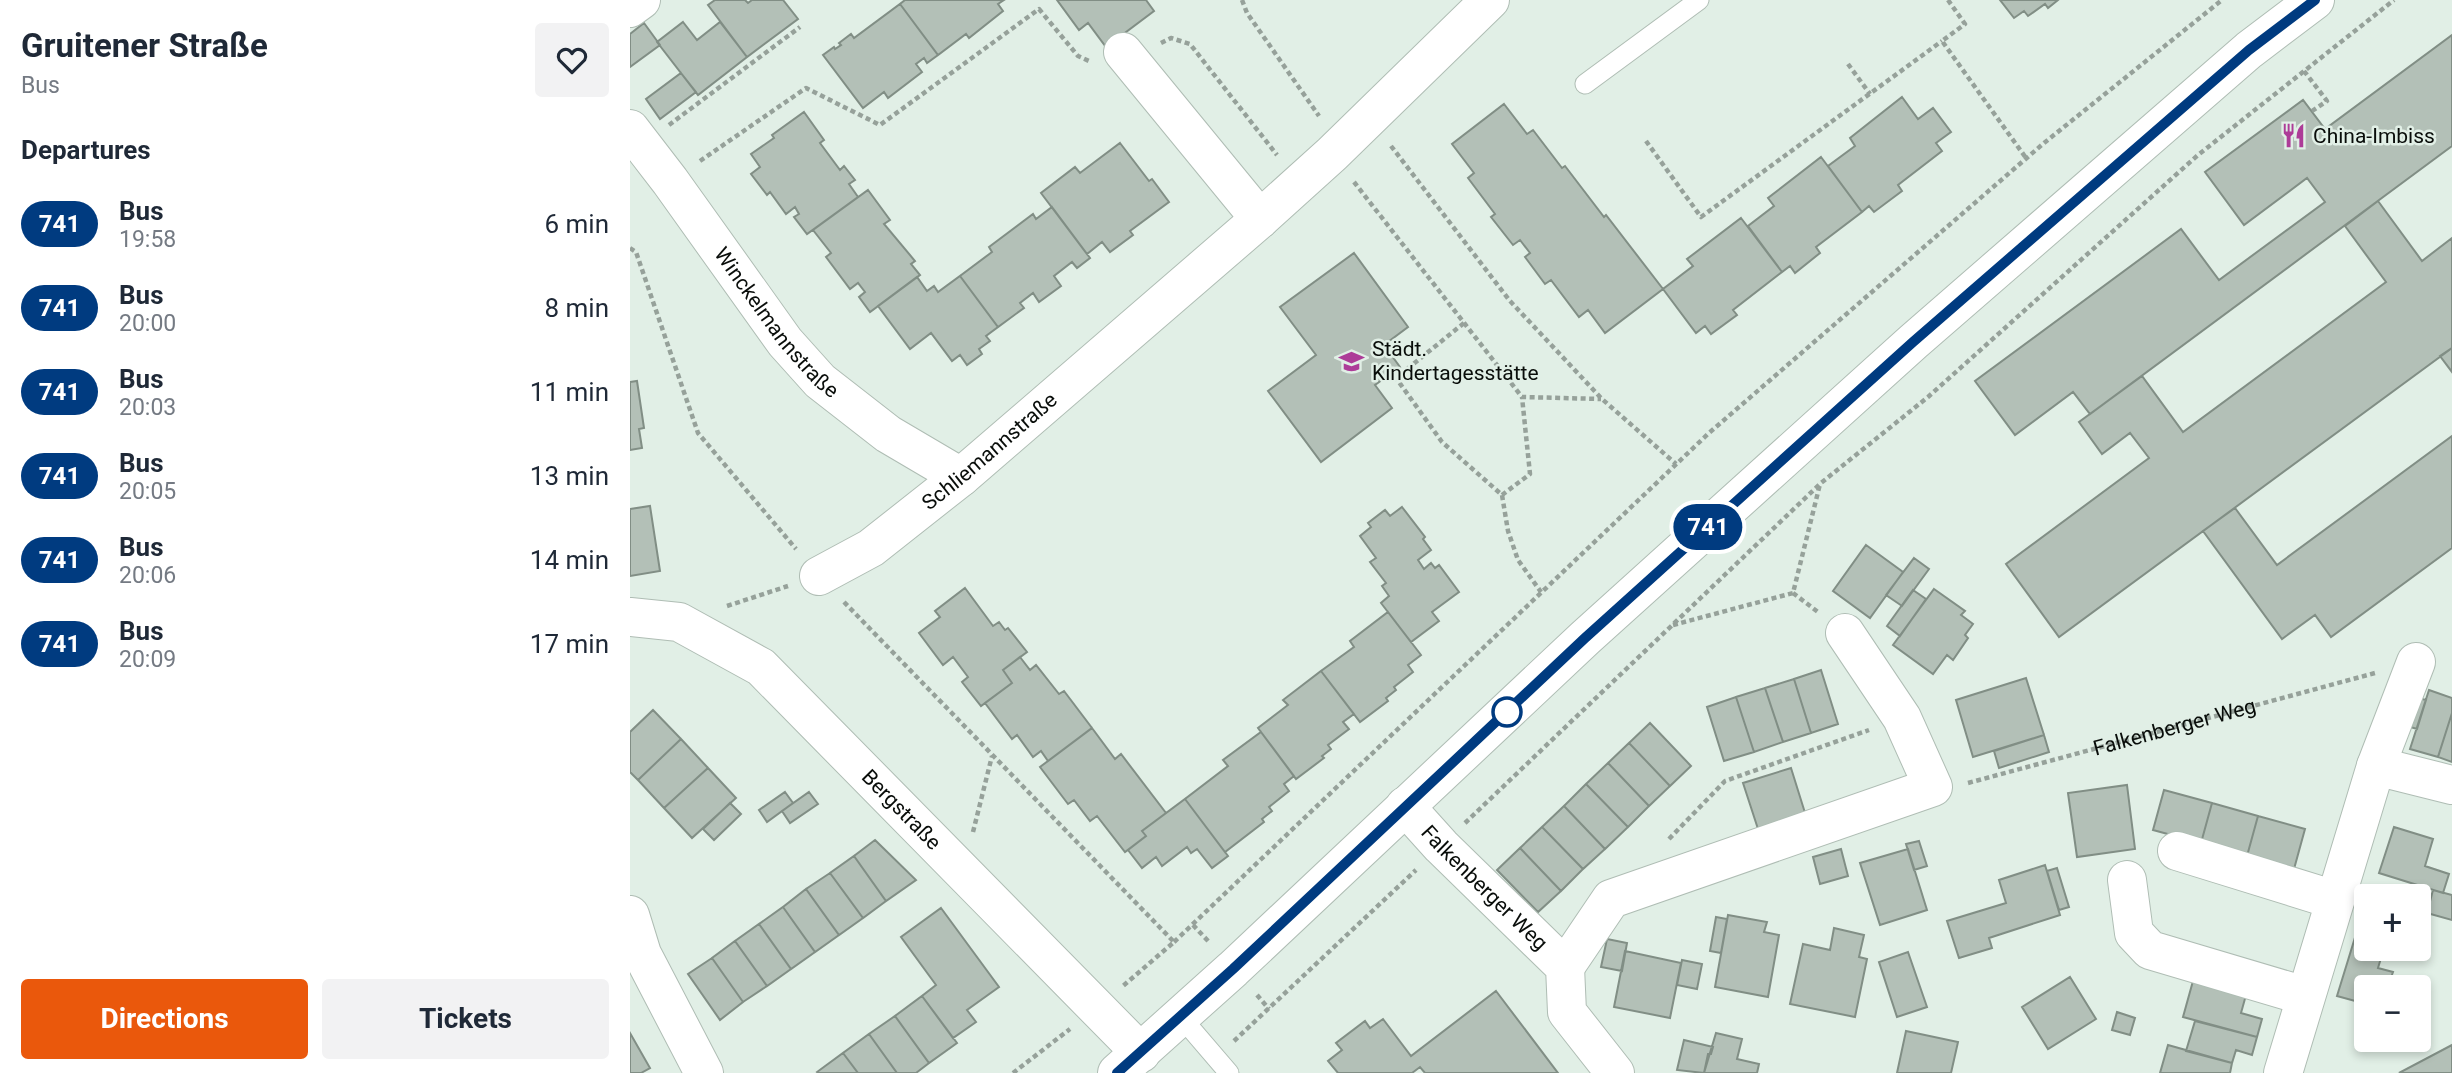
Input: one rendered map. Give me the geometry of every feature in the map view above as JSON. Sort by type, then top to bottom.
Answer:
[{"type":"street","points":[[630,8],[641,0]]},
{"type":"street","name":"Schliemannstraße","points":[[819,576],[871,548],[961,477],[1260,219],[1336,150],[1490,0]]},
{"type":"street","points":[[1129,1063],[1585,638],[1913,342],[2249,50],[2315,0]]},
{"type":"street","points":[[1136,50],[1260,219]]},
{"type":"street","name":"Winckelmannstraße","points":[[636,137],[785,342],[820,381],[888,434],[961,477]]},
{"type":"street","name":"Bergstraße","points":[[630,617],[680,622],[761,667],[1098,1008],[1129,1063]]},
{"type":"street","points":[[1845,633],[1902,718],[1933,787]]},
{"type":"street","points":[[2283,1073],[2376,766],[2416,662]]},
{"type":"street","points":[[2376,766],[2452,785]]},
{"type":"street","name":"Falkenberger Weg","points":[[1615,1073],[1567,1012],[1565,967],[1611,899],[1933,787]]},
{"type":"street","name":"Falkenberger Weg","points":[[1405,806],[1441,846],[1565,967]]},
{"type":"street","points":[[2177,851],[2335,900]]},
{"type":"street","points":[[2127,880],[2134,933],[2150,950],[2305,996]]},
{"type":"street","points":[[630,915],[642,954],[705,1073]]},
{"type":"lane","points":[[1585,84],[1699,0]]},
{"type":"lane","points":[[1181,1017],[1228,1073]]},
{"type":"path","points":[[1242,0],[1247,13],[1336,150],[1522,397],[1530,474],[1502,495]]},
{"type":"path","points":[[1646,141],[1701,217],[1965,24],[1948,0]]},
{"type":"path","points":[[1013,1073],[1098,1008],[1174,942],[1709,432],[2026,158],[2222,0]]},
{"type":"path","points":[[1250,1027],[1821,483],[1928,397],[2198,155],[2394,0]]},
{"type":"path","points":[[670,181],[806,88],[880,125],[1040,9],[1078,56],[1098,67],[1171,38],[1190,44],[1299,183]]},
{"type":"path","points":[[636,137],[800,27]]},
{"type":"path","points":[[1942,41],[2026,158]]},
{"type":"path","points":[[1848,64],[1870,94]]},
{"type":"path","points":[[2304,71],[2326,101],[2312,111]]},
{"type":"path","points":[[1369,118],[1510,301],[1602,399],[1676,464]]},
{"type":"path","points":[[630,248],[636,252],[698,433],[819,576],[1174,942]]},
{"type":"path","points":[[1464,323],[1396,378],[1442,442],[1502,495],[1508,531],[1518,560],[1541,592]]},
{"type":"path","points":[[1522,397],[1602,399]]},
{"type":"path","points":[[1672,625],[1793,593],[1821,483]]},
{"type":"path","points":[[680,622],[819,576]]},
{"type":"path","name":"Falkenberger Weg","points":[[1933,787],[1975,783],[2416,662]]},
{"type":"path","points":[[1668,840],[1726,781],[1902,718]]},
{"type":"path","points":[[964,872],[992,755]]},
{"type":"building","points":[[715,0],[745,0],[748,3],[752,0],[783,0],[798,19],[747,57],[708,5]]},
{"type":"building","points":[[905,0],[1004,0],[998,4],[1003,11],[969,38],[966,34],[938,55],[900,4]]},
{"type":"building","points":[[1057,0],[1146,0],[1154,11],[1106,47],[1088,23],[1079,30]]},
{"type":"building","points":[[2000,0],[2058,0],[2048,8],[2045,4],[2028,16],[2024,11],[2014,18]]},
{"type":"building","points":[[900,4],[938,55],[927,63],[924,58],[916,64],[922,72],[888,98],[884,92],[863,108],[823,55],[841,45],[839,43],[851,34],[854,38]]},
{"type":"building","points":[[683,22],[697,40],[720,22],[747,57],[698,95],[657,42]]},
{"type":"building","points":[[644,23],[660,45],[630,67],[630,34]]},
{"type":"building","points":[[2452,35],[2452,146],[2090,414],[2073,392],[2015,435],[1975,381],[2181,229],[2219,280],[2325,202],[2307,178],[2244,225],[2205,172],[2303,100],[2325,129]]},
{"type":"building","points":[[681,73],[696,92],[660,119],[646,99]]},
{"type":"building","points":[[1902,97],[1918,119],[1933,108],[1951,132],[1936,143],[1942,151],[1898,185],[1902,191],[1874,212],[1869,206],[1862,212],[1828,166],[1855,146],[1850,138]]},
{"type":"building","points":[[1504,104],[1527,134],[1533,130],[1562,168],[1565,166],[1663,289],[1605,333],[1588,310],[1579,317],[1551,280],[1545,284],[1525,257],[1530,253],[1520,240],[1513,245],[1491,217],[1495,214],[1468,178],[1474,173],[1452,144]]},
{"type":"building","points":[[804,112],[824,140],[820,143],[840,170],[844,166],[855,180],[849,184],[858,197],[807,234],[794,217],[799,214],[795,207],[786,214],[770,192],[767,195],[751,174],[760,167],[751,154]]},
{"type":"building","points":[[1120,143],[1169,202],[1130,231],[1133,235],[1110,252],[1102,242],[1087,254],[1041,193],[1075,167],[1080,173]]},
{"type":"building","points":[[1821,157],[1862,212],[1816,247],[1820,253],[1795,273],[1790,266],[1782,272],[1748,226],[1774,206],[1768,198]]},
{"type":"building","points":[[868,190],[890,220],[884,224],[915,261],[911,264],[920,275],[870,312],[859,297],[865,292],[858,283],[850,289],[826,257],[831,253],[813,230]]},
{"type":"building","points":[[2378,201],[2422,261],[2452,238],[2452,348],[2059,637],[2006,564],[2149,458],[2130,433],[2102,454],[2079,422],[2142,376],[2183,432],[2386,282],[2345,226]]},
{"type":"building","points":[[1052,207],[1090,258],[1077,268],[1072,262],[1054,276],[1061,286],[1039,302],[1033,293],[1020,303],[1024,308],[998,327],[960,276],[992,252],[989,247],[1033,214],[1036,219]]},
{"type":"building","points":[[1741,218],[1782,272],[1733,310],[1737,315],[1711,334],[1705,326],[1696,333],[1663,289],[1693,266],[1687,259]]},
{"type":"building","name":"Städt. Kindertagesstätte","points":[[1354,253],[1408,327],[1384,345],[1400,367],[1375,385],[1392,408],[1321,462],[1268,391],[1316,355],[1280,307]]},
{"type":"building","points":[[960,276],[998,327],[986,336],[990,341],[979,349],[982,354],[967,365],[960,355],[952,361],[931,333],[910,349],[878,306],[917,277],[927,291],[934,286],[938,292]]},
{"type":"building","points":[[2452,348],[2452,372],[2440,356]]},
{"type":"building","points":[[637,381],[644,428],[639,429],[642,448],[630,450],[630,382]]},
{"type":"building","points":[[2452,436],[2452,548],[2331,637],[2315,615],[2282,639],[2203,531],[2235,508],[2277,565]]},
{"type":"building","points":[[650,506],[660,571],[630,576],[630,509]]},
{"type":"building","points":[[1402,507],[1425,537],[1423,539],[1431,550],[1418,560],[1424,569],[1431,563],[1435,568],[1439,565],[1459,592],[1432,612],[1439,621],[1411,642],[1381,603],[1389,596],[1382,586],[1386,583],[1370,562],[1376,558],[1360,536],[1371,527],[1368,523],[1385,510],[1390,516]]},
{"type":"building","points":[[1866,545],[1903,572],[1870,618],[1833,591]]},
{"type":"building","points":[[1914,558],[1929,569],[1902,606],[1886,595]]},
{"type":"building","points":[[965,588],[993,626],[999,622],[1005,630],[1008,628],[1027,652],[1003,670],[1012,683],[981,706],[962,682],[968,677],[953,657],[943,665],[919,633],[940,617],[935,611]]},
{"type":"building","points":[[1934,589],[1965,611],[1961,615],[1973,624],[1965,635],[1968,638],[1953,660],[1947,655],[1933,674],[1893,645]]},
{"type":"building","points":[[1913,590],[1926,599],[1900,636],[1887,626]]},
{"type":"building","points":[[1388,612],[1421,655],[1408,665],[1413,672],[1394,687],[1396,690],[1386,698],[1388,701],[1360,722],[1321,671],[1354,647],[1350,641]]},
{"type":"building","points":[[1020,657],[1030,670],[1036,665],[1059,694],[1064,691],[1092,728],[1048,761],[1041,751],[1033,757],[1017,735],[1012,739],[985,703],[1012,683],[1003,670]]},
{"type":"building","points":[[1821,670],[1838,724],[1811,733],[1794,679]]},
{"type":"building","points":[[1321,671],[1354,714],[1343,722],[1349,729],[1328,745],[1331,749],[1322,756],[1324,758],[1296,779],[1258,728],[1288,705],[1283,700]]},
{"type":"building","points":[[2026,678],[2044,735],[1973,757],[1956,700]]},
{"type":"building","points":[[1794,679],[1811,733],[1783,742],[1765,688]]},
{"type":"building","points":[[1765,688],[1783,742],[1754,752],[1736,697]]},
{"type":"building","points":[[2429,690],[2452,698],[2452,713],[2438,757],[2410,749]]},
{"type":"building","points":[[2410,696],[2426,700],[2417,729],[2401,724]]},
{"type":"building","points":[[1736,697],[1754,752],[1724,761],[1707,707]]},
{"type":"building","points":[[653,710],[681,739],[638,780],[630,772],[630,732]]},
{"type":"building","points":[[2452,713],[2452,762],[2438,757]]},
{"type":"building","points":[[1650,723],[1691,766],[1670,786],[1629,743]]},
{"type":"building","points":[[1092,728],[1115,759],[1121,754],[1166,813],[1142,831],[1146,836],[1125,852],[1097,816],[1090,821],[1074,800],[1068,804],[1040,767]]},
{"type":"building","points":[[1261,732],[1294,776],[1284,784],[1289,791],[1269,807],[1272,811],[1262,819],[1264,822],[1225,852],[1185,799],[1228,766],[1223,760]]},
{"type":"building","points":[[2044,735],[2049,752],[1999,768],[1994,751]]},
{"type":"building","points":[[681,739],[708,768],[664,808],[638,780]]},
{"type":"building","points":[[1629,743],[1670,786],[1649,806],[1608,763]]},
{"type":"building","points":[[1608,763],[1649,806],[1628,827],[1586,784]]},
{"type":"building","points":[[708,768],[736,798],[692,838],[664,808]]},
{"type":"building","points":[[1791,768],[1806,816],[1759,832],[1743,783]]},
{"type":"building","points":[[1586,784],[1628,827],[1605,849],[1564,806]]},
{"type":"building","points":[[2127,785],[2135,849],[2077,857],[2068,793]]},
{"type":"building","points":[[2164,790],[2212,803],[2201,843],[2153,830]]},
{"type":"building","points":[[785,792],[793,803],[767,822],[759,810]]},
{"type":"building","points":[[809,792],[818,804],[790,823],[782,811]]},
{"type":"building","points":[[1185,799],[1228,856],[1212,868],[1197,849],[1191,853],[1187,847],[1162,866],[1156,857],[1142,868],[1128,850],[1146,836],[1142,831]]},
{"type":"building","points":[[730,803],[741,814],[714,840],[703,829]]},
{"type":"building","points":[[2212,803],[2258,816],[2247,856],[2201,843]]},
{"type":"building","points":[[1564,806],[1605,849],[1583,869],[1542,827]]},
{"type":"building","points":[[2258,816],[2305,829],[2294,869],[2247,856]]},
{"type":"building","points":[[1542,827],[1583,869],[1561,891],[1520,848]]},
{"type":"building","points":[[2394,827],[2433,839],[2425,866],[2449,874],[2443,893],[2431,889],[2431,884],[2414,884],[2379,873]]},
{"type":"building","points":[[875,840],[916,880],[886,901],[854,856]]},
{"type":"building","points":[[1919,841],[1927,866],[1914,870],[1906,844]]},
{"type":"building","points":[[1520,848],[1561,891],[1538,912],[1497,870]]},
{"type":"building","points":[[1841,849],[1848,876],[1820,884],[1813,857]]},
{"type":"building","points":[[1908,849],[1927,910],[1880,925],[1860,863]]},
{"type":"building","points":[[854,856],[886,901],[863,918],[830,873]]},
{"type":"building","points":[[2045,865],[2060,915],[1989,938],[1992,948],[1959,958],[1947,921],[2006,903],[1999,880]]},
{"type":"building","points":[[2057,868],[2069,907],[2059,910],[2047,871]]},
{"type":"building","points":[[830,873],[863,918],[839,935],[806,889]]},
{"type":"building","points":[[806,889],[839,935],[815,952],[783,907]]},
{"type":"building","points":[[2433,890],[2452,895],[2452,920],[2431,914]]},
{"type":"building","points":[[783,907],[815,952],[791,969],[759,924]]},
{"type":"building","points":[[941,908],[999,987],[967,1010],[976,1022],[953,1038],[922,996],[936,985],[901,937]]},
{"type":"building","points":[[1728,915],[1767,922],[1764,932],[1779,935],[1768,997],[1715,987]]},
{"type":"building","points":[[1716,917],[1727,919],[1721,953],[1710,951]]},
{"type":"building","points":[[759,924],[791,969],[767,986],[735,941]]},
{"type":"building","points":[[1834,928],[1864,935],[1859,957],[1867,959],[1855,1017],[1790,1004],[1803,944],[1830,950]]},
{"type":"building","points":[[1607,939],[1627,943],[1622,971],[1601,967]]},
{"type":"building","points":[[735,941],[767,986],[743,1002],[712,958]]},
{"type":"building","points":[[2354,941],[2354,961],[2380,961],[2378,968],[2393,972],[2392,975],[2354,975],[2354,1001],[2337,996]]},
{"type":"building","points":[[1625,951],[1681,963],[1670,1018],[1614,1007]]},
{"type":"building","points":[[1908,952],[1927,1007],[1897,1017],[1879,962]]},
{"type":"building","points":[[712,958],[743,1002],[720,1020],[688,974]]},
{"type":"building","points":[[1682,960],[1702,964],[1697,989],[1677,985]]},
{"type":"building","points":[[2070,977],[2096,1019],[2048,1049],[2022,1007]]},
{"type":"building","points":[[2193,981],[2246,995],[2241,1013],[2262,1019],[2257,1037],[2183,1017]]},
{"type":"building","points":[[1496,991],[1558,1073],[1425,1073],[1420,1067],[1412,1073],[1338,1073],[1328,1061],[1342,1050],[1336,1043],[1365,1021],[1370,1028],[1383,1019],[1411,1056]]},
{"type":"building","points":[[922,996],[957,1043],[929,1063],[895,1016]]},
{"type":"building","points":[[2117,1012],[2135,1018],[2130,1035],[2112,1030]]},
{"type":"building","points":[[895,1016],[929,1063],[916,1073],[897,1073],[869,1034]]},
{"type":"building","points":[[2195,1021],[2257,1037],[2252,1055],[2236,1050],[2232,1063],[2186,1051]]},
{"type":"building","points":[[1906,1031],[1958,1042],[1951,1073],[1897,1073]]},
{"type":"building","points":[[630,1033],[650,1068],[641,1073],[630,1073]]},
{"type":"building","points":[[1716,1033],[1742,1039],[1737,1059],[1759,1064],[1757,1073],[1704,1073]]},
{"type":"building","points":[[869,1034],[897,1073],[858,1073],[843,1053]]},
{"type":"building","points":[[1684,1040],[1713,1047],[1711,1054],[1708,1054],[1704,1073],[1677,1070]]},
{"type":"building","points":[[2168,1045],[2232,1063],[2230,1073],[2160,1073]]},
{"type":"building","points":[[2452,1045],[2452,1073],[2399,1073]]},
{"type":"building","points":[[843,1053],[858,1073],[817,1072]]},
{"type":"bus line","name":"741","points":[[1117,1073],[1233,969],[1585,638],[1913,342],[2249,50],[2315,0]]},
{"type":"place","name":"China-Imbiss","points":[[2293,136]]},
{"type":"place","name":"Städt. Kindertagesstätte","points":[[1352,361]]}]
